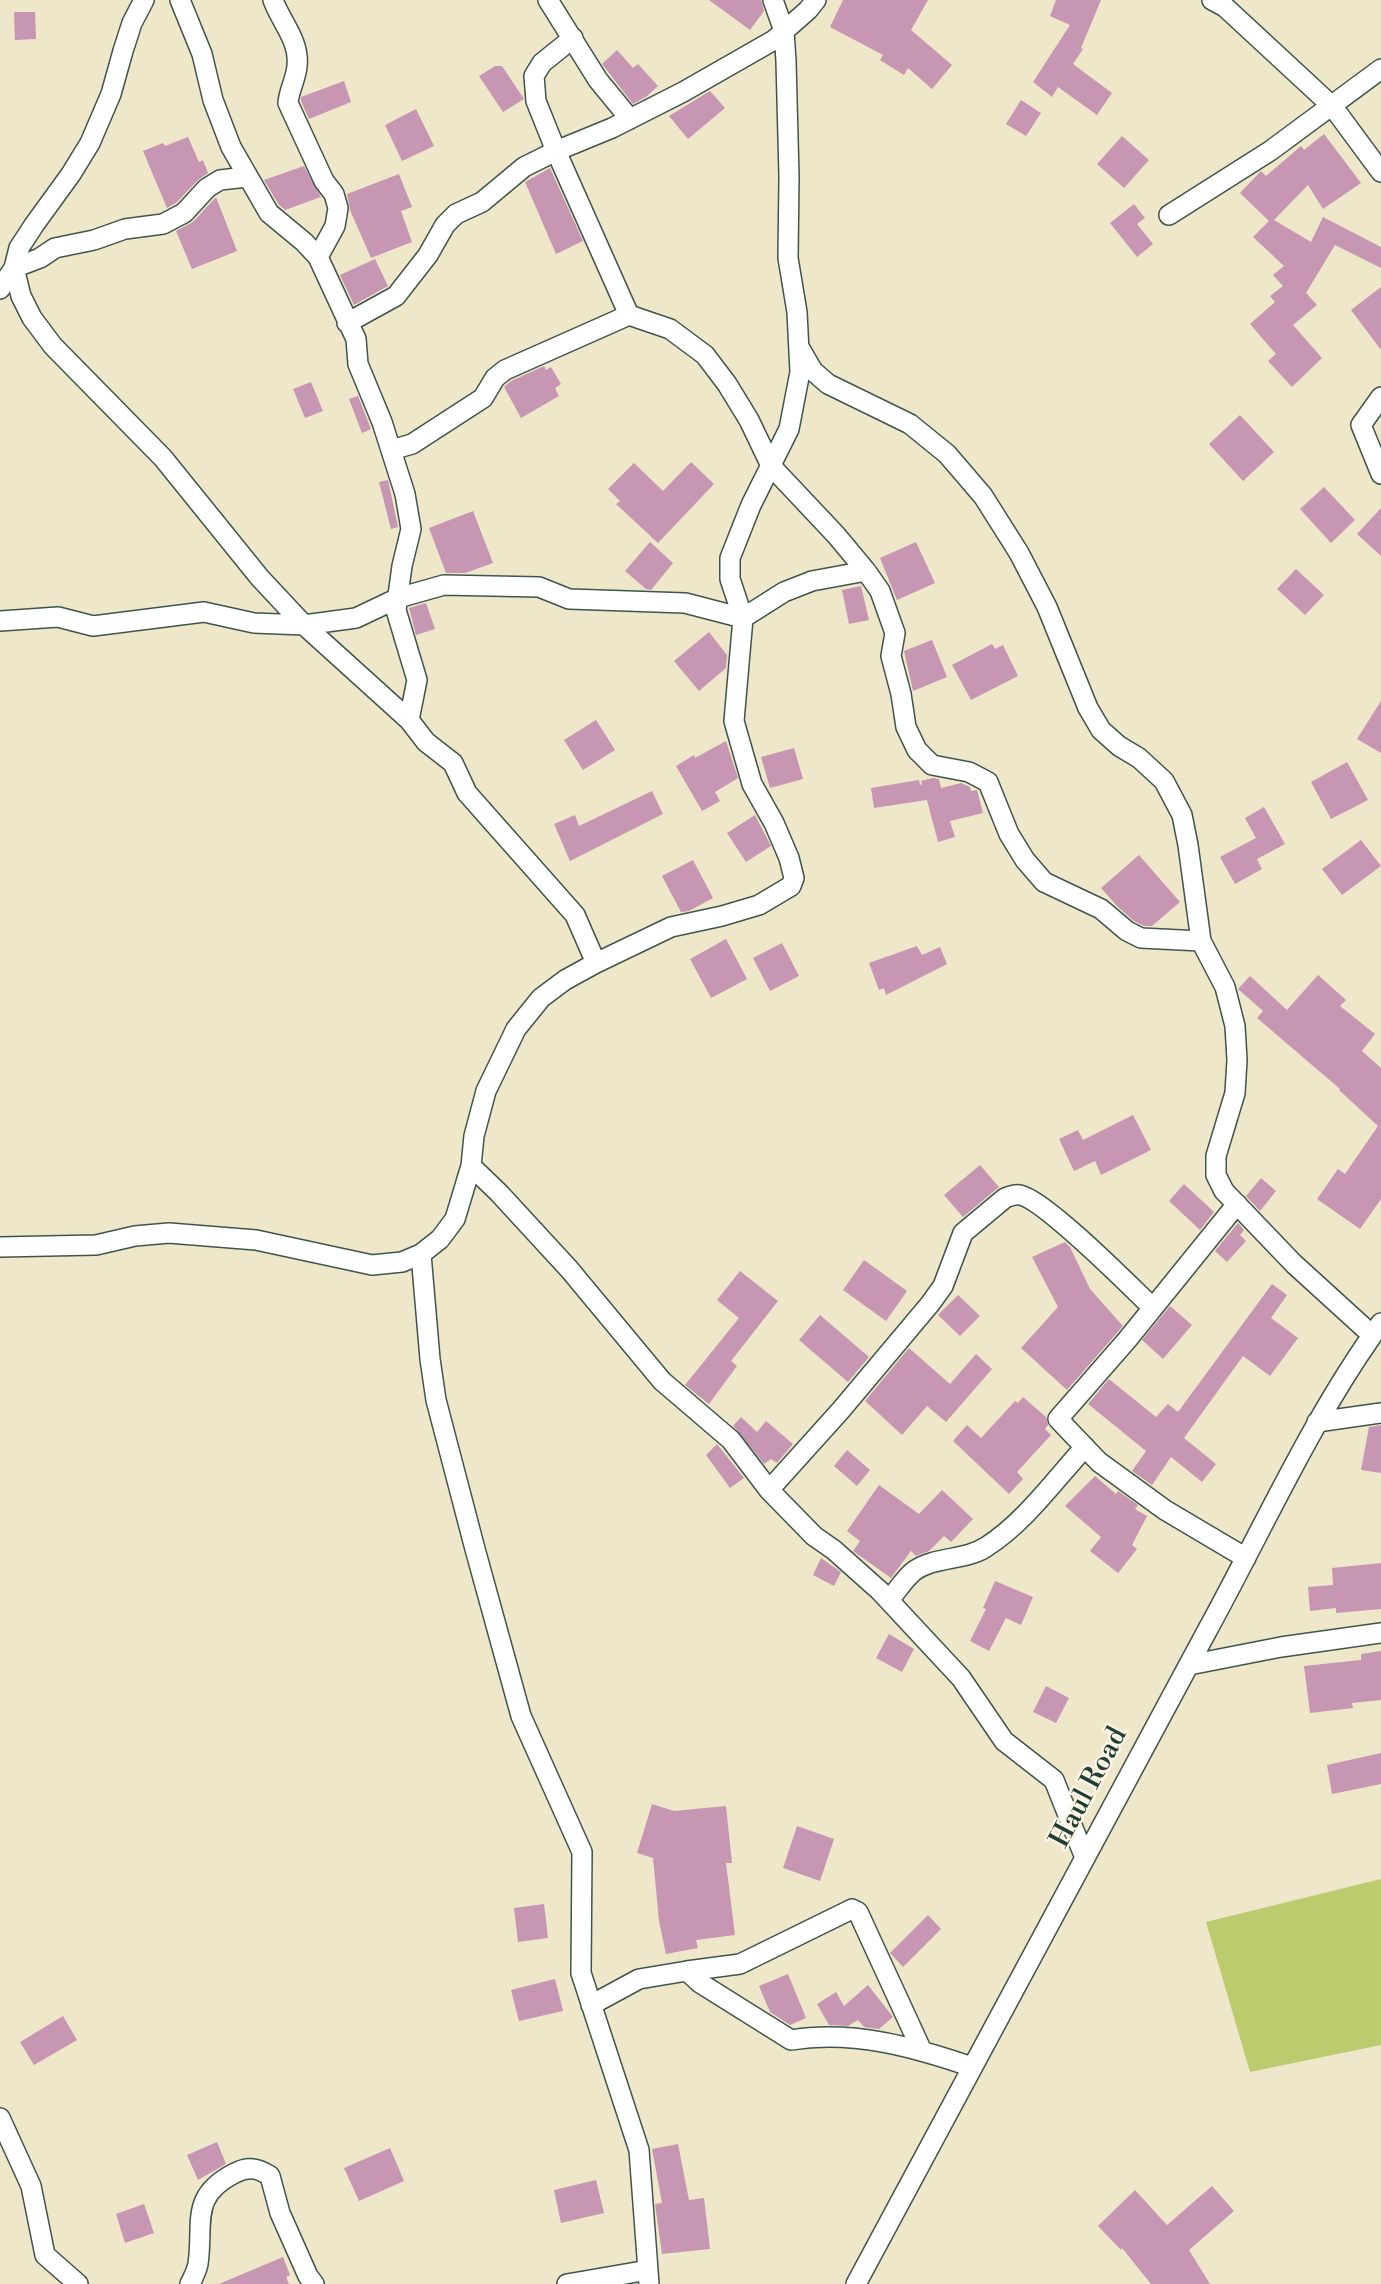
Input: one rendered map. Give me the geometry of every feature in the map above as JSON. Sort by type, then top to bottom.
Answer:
[{"type":"street","points":[[144,0],[132,23],[111,94],[90,143],[19,248],[15,268],[21,296],[32,318],[53,346],[163,458],[260,578],[304,625],[409,720],[426,742],[453,763],[467,793],[575,915],[596,963]]},
{"type":"street","points":[[180,0],[202,54],[213,100],[231,147],[269,213],[318,257],[356,339],[358,364],[382,422],[405,494],[411,529],[402,566],[396,610],[417,680],[409,720]]},
{"type":"street","points":[[273,0],[298,52],[297,69],[289,90],[288,103],[334,194],[338,208],[335,226],[318,257]]},
{"type":"street","points":[[548,0],[598,80],[630,119]]},
{"type":"street","points":[[0,1247],[96,1245],[135,1236],[169,1234],[256,1240],[372,1265],[402,1262],[421,1254],[440,1239],[455,1219],[471,1166],[474,1136],[486,1091],[516,1029],[541,998],[596,963],[671,927],[759,905],[791,886],[794,878],[789,858],[774,823],[752,784],[734,721],[743,618],[730,579],[730,558],[751,505],[789,429],[800,372],[797,312],[788,258],[789,176],[784,31],[773,0]]},
{"type":"street","points":[[347,323],[396,296],[428,255],[445,225],[456,214],[482,202],[524,167],[556,150],[630,119],[774,40],[816,0]]},
{"type":"street","points":[[1212,0],[1225,6],[1333,107],[1381,172]]},
{"type":"street","points":[[573,38],[542,63],[534,76],[536,101],[629,315]]},
{"type":"street","points":[[1169,215],[1333,107],[1381,69]]},
{"type":"street","points":[[0,289],[15,268],[40,258],[55,248],[94,240],[125,229],[163,224],[184,213],[207,188],[220,180],[247,177]]},
{"type":"street","points":[[390,450],[412,444],[484,398],[495,378],[505,370],[629,315],[670,329],[705,355],[733,393],[771,466],[836,535],[880,591],[895,633],[891,656],[906,727],[917,750],[932,765],[969,772],[988,782],[1009,834],[1044,882],[1101,909],[1127,932],[1141,938],[1202,941]]},
{"type":"street","points":[[799,347],[813,371],[828,384],[910,424],[947,454],[983,496],[1019,553],[1041,596],[1088,708],[1101,730],[1164,780],[1182,815],[1202,941],[1225,987],[1235,1026],[1235,1093],[1216,1156],[1216,1175],[1224,1191],[1294,1264],[1376,1329]]},
{"type":"street","points":[[1381,397],[1361,425],[1381,474]]},
{"type":"street","points":[[0,621],[58,617],[93,626],[204,612],[254,623],[304,625],[356,618],[398,598],[444,585],[539,587],[569,598],[685,603],[743,618],[784,592],[803,584],[866,571]]},
{"type":"street","points":[[471,1166],[569,1269],[662,1381],[731,1440],[769,1490],[814,1536],[834,1550],[889,1600],[961,1678],[1004,1741],[1054,1780],[1085,1858]]},
{"type":"street","points":[[769,1490],[930,1304],[943,1286],[963,1233],[1005,1198],[1022,1195],[1045,1209],[1153,1308]]},
{"type":"street","points":[[1237,1204],[1058,1419],[1098,1462],[1165,1510],[1246,1558]]},
{"type":"street","points":[[421,1254],[436,1400],[521,1716],[582,1852],[581,1973],[639,2150],[649,2277],[567,2284]]},
{"type":"street","name":"Haul Road","points":[[856,2284],[1317,1422],[1376,1329]]},
{"type":"street","points":[[1317,1422],[1381,1413]]},
{"type":"street","points":[[889,1600],[914,1571],[984,1549],[1022,1516],[1085,1447]]},
{"type":"street","points":[[1189,1665],[1281,1647],[1381,1633]]},
{"type":"street","points":[[591,2006],[639,1979],[740,1964],[852,1909],[858,1912],[922,2051]]},
{"type":"street","points":[[687,1971],[700,1983],[791,2040],[817,2036],[853,2037],[922,2051],[972,2067]]},
{"type":"street","points":[[0,2118],[31,2186],[45,2255],[78,2284]]},
{"type":"street","points":[[206,2284],[198,2265],[198,2227],[206,2197],[219,2181],[242,2170],[259,2169],[270,2176],[280,2213],[307,2276],[314,2284]]},
{"type":"street","points":[[190,2284],[198,2265]]},
{"type":"green space","points":[[1381,1879],[1381,2045],[1250,2072],[1206,1922]]},
{"type":"building","points":[[709,0],[761,0],[764,11],[750,30]]},
{"type":"building","points":[[843,0],[928,0],[911,30],[952,65],[932,89],[908,68],[904,75],[880,60],[883,55],[830,27]]},
{"type":"building","points":[[1056,0],[1101,0],[1081,48],[1083,49],[1073,64],[1112,93],[1097,115],[1058,87],[1052,97],[1033,82],[1070,25],[1050,16]]},
{"type":"building","points":[[14,12],[35,12],[36,39],[15,40]]},
{"type":"building","points":[[617,50],[633,68],[638,64],[658,86],[633,104],[602,64]]},
{"type":"building","points":[[495,66],[502,66],[524,99],[503,112],[479,76]]},
{"type":"building","points":[[344,81],[351,102],[309,119],[301,97]]},
{"type":"building","points":[[710,91],[725,108],[688,139],[669,116]]},
{"type":"building","points":[[1021,100],[1041,113],[1026,136],[1006,124]]},
{"type":"building","points":[[416,109],[434,146],[402,161],[385,125]]},
{"type":"building","points":[[1324,134],[1361,183],[1323,209],[1308,185],[1274,220],[1311,242],[1323,217],[1381,247],[1381,268],[1335,245],[1306,293],[1317,305],[1293,325],[1322,358],[1292,387],[1268,361],[1276,354],[1250,324],[1275,302],[1270,296],[1283,286],[1273,275],[1284,266],[1253,237],[1269,221],[1240,193],[1261,171],[1266,176],[1301,146],[1304,150]]},
{"type":"building","points":[[1122,136],[1149,160],[1124,188],[1097,164]]},
{"type":"building","points":[[188,137],[199,162],[203,160],[208,173],[167,208],[143,151]]},
{"type":"building","points":[[304,166],[321,197],[285,210],[264,180]]},
{"type":"building","points":[[550,168],[583,241],[556,254],[525,182]]},
{"type":"building","points":[[399,174],[412,207],[401,211],[412,242],[371,258],[350,210],[347,194]]},
{"type":"building","points":[[216,197],[237,251],[192,269],[176,231],[193,222]]},
{"type":"building","points":[[1134,204],[1145,218],[1137,224],[1153,244],[1137,257],[1110,223]]},
{"type":"building","points":[[375,259],[388,286],[354,305],[340,275]]},
{"type":"building","points":[[1381,287],[1381,350],[1351,310]]},
{"type":"building","points":[[544,366],[546,370],[551,367],[561,384],[555,388],[559,396],[521,418],[504,387]]},
{"type":"building","points":[[311,382],[323,411],[305,418],[293,389]]},
{"type":"building","points":[[358,396],[371,429],[362,433],[349,399]]},
{"type":"building","points":[[1240,415],[1274,452],[1243,481],[1209,444]]},
{"type":"building","points":[[691,462],[714,484],[658,543],[616,504],[620,501],[608,489],[634,463],[663,491]]},
{"type":"building","points":[[388,480],[398,527],[391,529],[379,482]]},
{"type":"building","points":[[1324,487],[1355,520],[1331,543],[1300,509]]},
{"type":"building","points":[[1381,508],[1381,556],[1357,534]]},
{"type":"building","points":[[473,511],[493,563],[465,573],[446,573],[429,528]]},
{"type":"building","points":[[650,542],[673,563],[651,590],[646,589],[625,571]]},
{"type":"building","points":[[916,542],[935,583],[897,600],[880,558]]},
{"type":"building","points":[[1296,569],[1324,595],[1305,615],[1277,589]]},
{"type":"building","points":[[861,586],[869,620],[849,624],[842,590]]},
{"type":"building","points":[[426,603],[435,629],[416,635],[409,608]]},
{"type":"building","points":[[709,632],[727,655],[726,668],[699,691],[674,661]]},
{"type":"building","points":[[932,640],[947,677],[913,691],[904,651]]},
{"type":"building","points":[[992,644],[995,649],[1003,645],[1018,676],[971,700],[952,665]]},
{"type":"building","points":[[1381,701],[1381,753],[1357,739]]},
{"type":"building","points":[[596,720],[615,750],[583,770],[564,740]]},
{"type":"building","points":[[726,741],[738,778],[715,792],[720,801],[702,811],[676,766]]},
{"type":"building","points":[[794,748],[803,779],[770,788],[761,757]]},
{"type":"building","points":[[1347,762],[1368,800],[1331,819],[1311,782]]},
{"type":"building","points":[[939,779],[941,788],[961,783],[970,787],[971,791],[977,790],[983,813],[950,821],[955,837],[938,842],[927,800],[874,808],[871,788],[919,780],[920,785],[921,781]]},
{"type":"building","points":[[652,791],[663,814],[570,861],[554,824],[575,815],[579,826]]},
{"type":"building","points":[[1264,807],[1285,844],[1257,859],[1262,869],[1235,884],[1220,857],[1256,838],[1245,818]]},
{"type":"building","points":[[755,815],[771,846],[746,862],[727,833]]},
{"type":"building","points":[[1361,840],[1381,866],[1342,895],[1322,869]]},
{"type":"building","points":[[1139,855],[1180,902],[1152,926],[1144,926],[1134,921],[1101,888]]},
{"type":"building","points":[[693,860],[713,898],[689,911],[681,912],[662,876]]},
{"type":"building","points":[[726,939],[747,979],[711,998],[690,959]]},
{"type":"building","points":[[782,943],[799,976],[770,991],[753,958]]},
{"type":"building","points":[[917,946],[922,955],[940,947],[947,964],[886,995],[884,988],[879,990],[869,963]]},
{"type":"building","points":[[1318,975],[1346,1000],[1340,1006],[1375,1034],[1362,1051],[1381,1068],[1381,1199],[1360,1229],[1317,1199],[1338,1169],[1345,1174],[1378,1126],[1340,1089],[1257,1018],[1263,1011],[1238,989],[1250,976],[1287,1010]]},
{"type":"building","points":[[1133,1115],[1151,1150],[1101,1175],[1095,1161],[1074,1171],[1059,1139],[1078,1130],[1083,1140]]},
{"type":"building","points":[[980,1165],[999,1187],[963,1217],[944,1195]]},
{"type":"building","points":[[1261,1178],[1276,1191],[1260,1211],[1246,1196]]},
{"type":"building","points":[[1184,1184],[1214,1212],[1200,1230],[1169,1201]]},
{"type":"building","points":[[1238,1223],[1244,1230],[1240,1235],[1246,1241],[1227,1262],[1215,1251]]},
{"type":"building","points":[[1065,1242],[1090,1289],[1123,1326],[1067,1390],[1021,1348],[1058,1307],[1032,1257]]},
{"type":"building","points":[[864,1260],[907,1291],[886,1321],[843,1290]]},
{"type":"building","points":[[740,1271],[778,1301],[731,1361],[737,1366],[709,1404],[685,1385],[739,1318],[717,1300]]},
{"type":"building","points":[[1272,1284],[1287,1295],[1271,1318],[1298,1338],[1270,1376],[1243,1356],[1184,1438],[1216,1464],[1202,1482],[1171,1457],[1152,1485],[1132,1471],[1146,1451],[1088,1404],[1109,1379],[1156,1417],[1168,1404],[1178,1412]]},
{"type":"building","points":[[958,1295],[980,1316],[960,1336],[938,1315]]},
{"type":"building","points":[[1170,1306],[1192,1325],[1163,1359],[1142,1340]]},
{"type":"building","points":[[820,1315],[869,1357],[848,1382],[799,1340]]},
{"type":"building","points":[[909,1348],[950,1384],[976,1354],[992,1369],[946,1422],[927,1406],[902,1435],[865,1401]]},
{"type":"building","points":[[1023,1397],[1046,1417],[1048,1425],[1045,1429],[1051,1435],[1017,1472],[1023,1479],[1009,1494],[953,1441],[967,1425],[981,1438],[1015,1401],[1018,1403]]},
{"type":"building","points":[[741,1417],[757,1432],[766,1421],[793,1444],[777,1463],[771,1459],[764,1464],[733,1426]]},
{"type":"building","points":[[1381,1425],[1381,1473],[1361,1470],[1369,1427]]},
{"type":"building","points":[[717,1444],[744,1478],[730,1488],[706,1455]]},
{"type":"building","points":[[847,1450],[870,1470],[857,1486],[834,1466]]},
{"type":"building","points":[[1095,1476],[1116,1494],[1118,1491],[1138,1505],[1135,1509],[1147,1516],[1132,1545],[1137,1549],[1118,1573],[1090,1551],[1101,1537],[1065,1506]]},
{"type":"building","points":[[879,1485],[919,1514],[942,1490],[973,1519],[951,1542],[944,1536],[929,1551],[916,1556],[911,1551],[891,1578],[853,1551],[860,1541],[847,1531]]},
{"type":"building","points":[[821,1558],[841,1572],[834,1586],[813,1575]]},
{"type":"building","points":[[1381,1563],[1381,1609],[1336,1613],[1336,1608],[1310,1611],[1308,1587],[1333,1585],[1332,1568]]},
{"type":"building","points":[[995,1581],[1033,1597],[1021,1625],[1006,1618],[989,1651],[970,1641],[986,1609],[983,1608]]},
{"type":"building","points":[[889,1634],[914,1649],[902,1672],[876,1658]]},
{"type":"building","points":[[1381,1651],[1381,1700],[1352,1703],[1353,1708],[1310,1713],[1304,1666],[1361,1660],[1361,1654]]},
{"type":"building","points":[[1046,1686],[1069,1698],[1056,1723],[1033,1712]]},
{"type":"building","points":[[1381,1753],[1381,1784],[1332,1794],[1327,1765]]},
{"type":"building","points":[[652,1804],[674,1811],[726,1806],[732,1863],[726,1863],[735,1935],[696,1940],[698,1948],[666,1954],[659,1921],[653,1858],[637,1853]]},
{"type":"building","points":[[797,1826],[834,1839],[820,1881],[783,1868]]},
{"type":"building","points":[[544,1904],[548,1938],[518,1942],[514,1908]]},
{"type":"building","points":[[928,1915],[941,1929],[903,1967],[890,1953]]},
{"type":"building","points":[[788,1974],[806,2018],[790,2025],[770,2012],[759,1986]]},
{"type":"building","points":[[555,1979],[563,2011],[519,2021],[511,1990]]},
{"type":"building","points":[[868,1985],[893,2017],[879,2029],[864,2027],[858,2020],[848,2026],[829,2025],[817,2004],[836,1992],[844,2006]]},
{"type":"building","points":[[63,2016],[77,2040],[34,2065],[20,2042]]},
{"type":"building","points":[[217,2142],[226,2164],[198,2180],[187,2155]]},
{"type":"building","points":[[678,2144],[689,2200],[704,2198],[710,2249],[662,2254],[655,2204],[662,2203],[652,2149]]},
{"type":"building","points":[[390,2148],[404,2181],[359,2201],[344,2168]]},
{"type":"building","points":[[596,2180],[604,2213],[561,2223],[554,2190]]},
{"type":"building","points":[[1212,2186],[1234,2211],[1189,2250],[1210,2284],[1151,2284],[1122,2248],[1121,2250],[1098,2226],[1135,2190],[1167,2225]]},
{"type":"building","points":[[144,2204],[154,2233],[125,2243],[116,2214]]},
{"type":"building","points":[[283,2257],[290,2275],[286,2277],[289,2284],[219,2284]]}]
